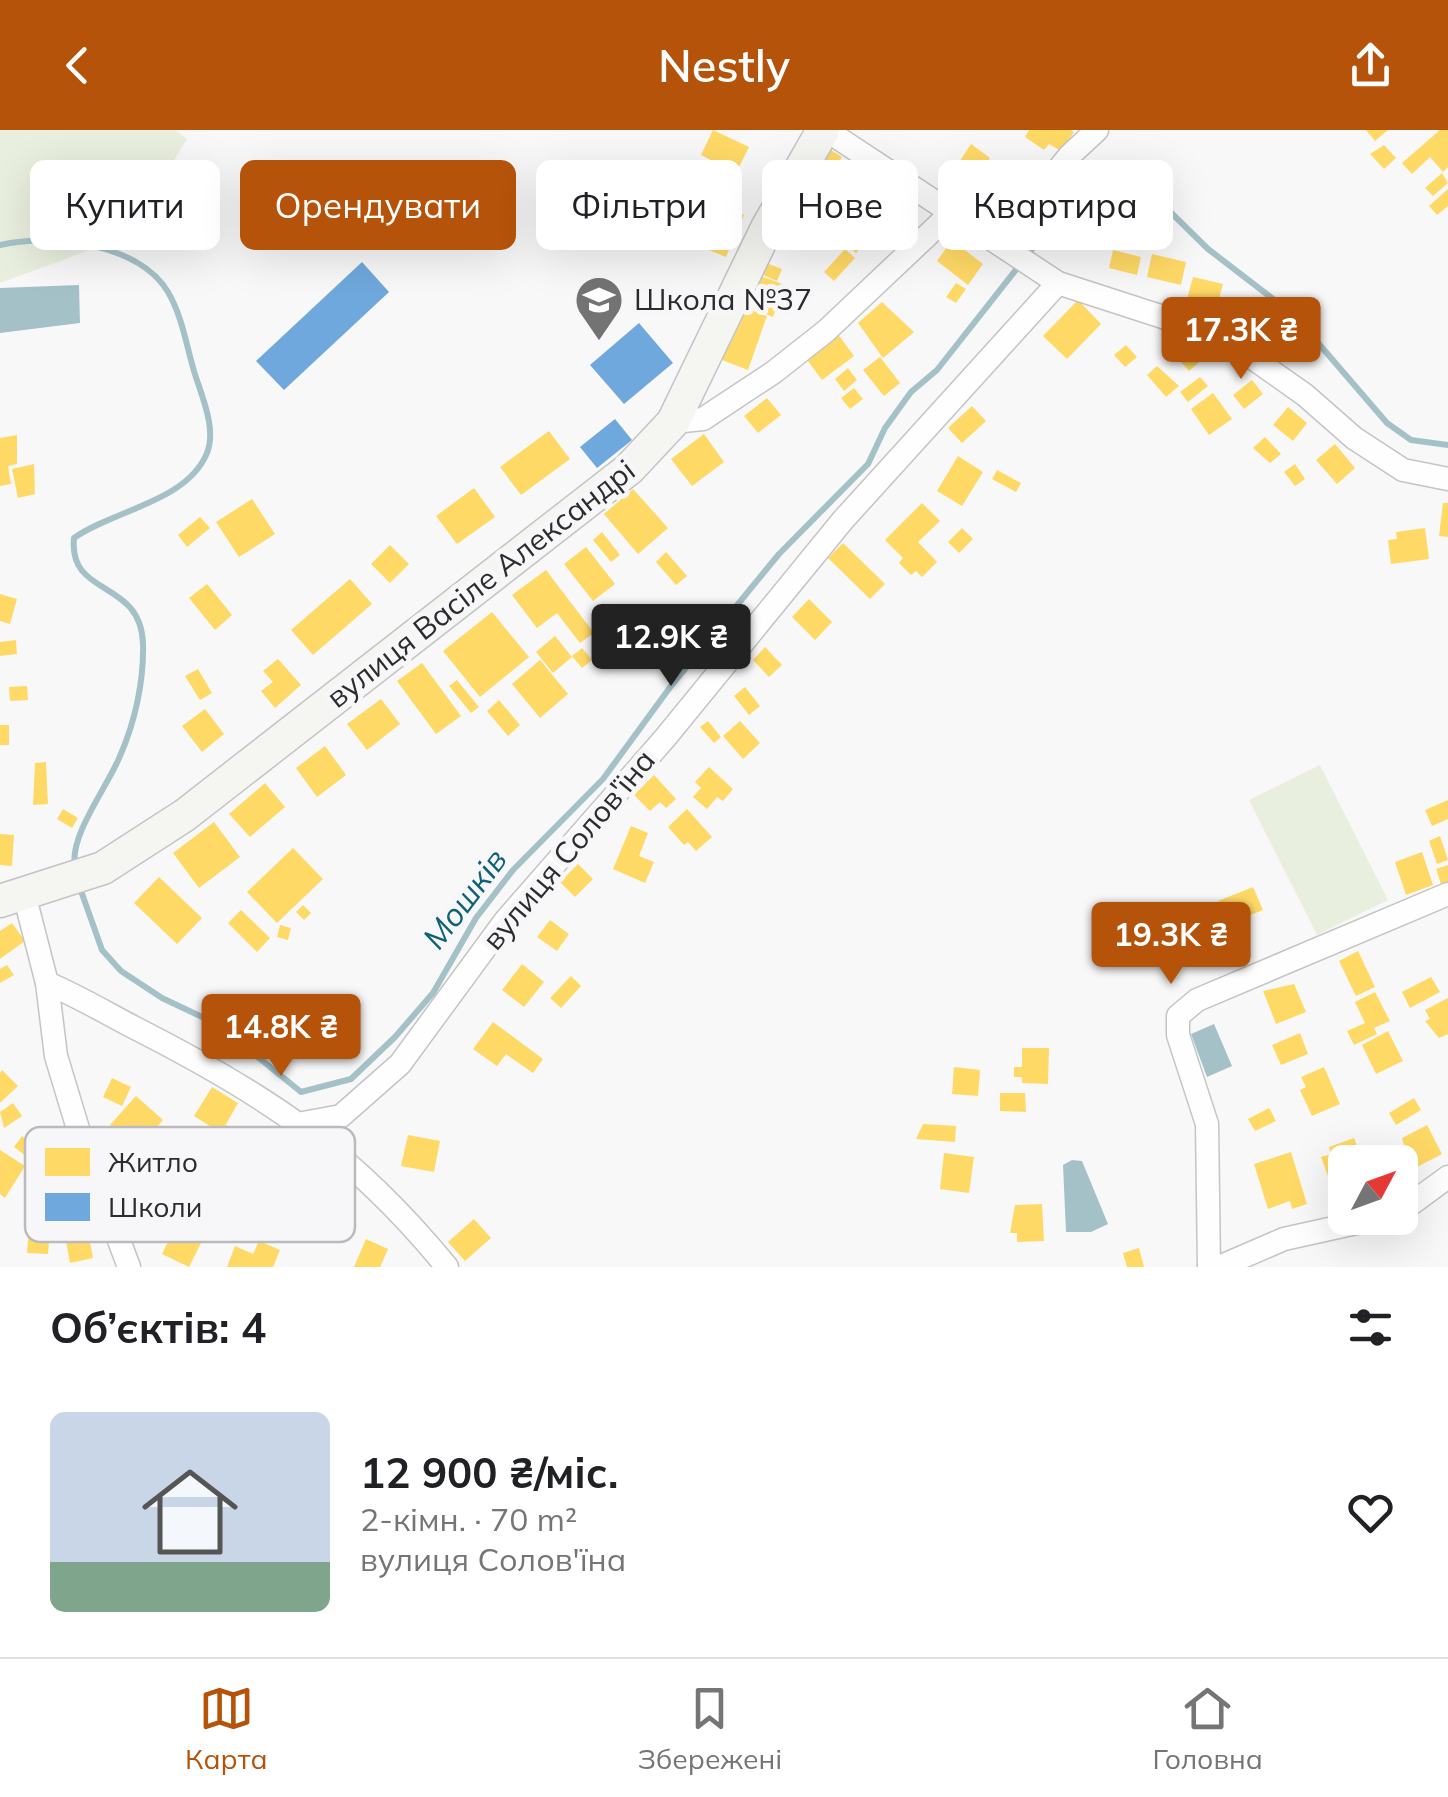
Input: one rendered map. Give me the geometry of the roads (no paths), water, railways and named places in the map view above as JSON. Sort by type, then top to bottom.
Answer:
[{"type":"main road","name":"вулиця Васіле Александрі","points":[[7,899],[103,868],[185,816],[629,470],[673,422],[767,228],[825,130]]},
{"type":"street","points":[[825,130],[938,204]]},
{"type":"street","points":[[1018,256],[1069,156],[1097,130]]},
{"type":"street","points":[[673,422],[703,420],[774,372],[826,331],[938,225]]},
{"type":"street","points":[[1009,250],[1058,283],[1197,328],[1247,354],[1305,395],[1354,438],[1403,470],[1448,479]]},
{"type":"street","name":"вулиця Солов'їна","points":[[303,1124],[341,1116],[400,1064],[505,920],[665,738],[842,520],[1058,283]]},
{"type":"street","points":[[1209,1267],[1207,1124],[1178,1034],[1178,1016],[1197,1000],[1448,894]]},
{"type":"street","points":[[7,899],[47,983],[56,1056],[77,1127]]},
{"type":"street","points":[[47,983],[186,1053],[306,1127]]},
{"type":"street","points":[[355,1170],[447,1267]]},
{"type":"street","points":[[1418,1199],[1448,1178]]},
{"type":"street","points":[[1219,1267],[1284,1239],[1328,1229]]},
{"type":"water","points":[[79,285],[80,323],[0,333],[0,288]]},
{"type":"water","points":[[1214,1024],[1232,1066],[1207,1077],[1191,1034]]},
{"type":"water","points":[[1072,1160],[1082,1161],[1108,1224],[1091,1232],[1066,1232],[1063,1165]]},
{"type":"waterway","name":"Мошків","points":[[80,888],[102,950],[121,971],[162,998],[217,1024],[301,1092],[351,1079],[433,993],[476,918],[513,870],[603,779],[671,686],[779,554],[868,464],[885,428],[911,392],[937,370],[1037,243],[1073,185],[1090,172],[1106,168],[1124,174],[1151,193],[1208,249],[1294,315],[1387,423],[1411,440],[1448,445]]},
{"type":"waterway","name":"Мошків","points":[[0,245],[43,240],[92,246],[137,262],[155,275],[177,311],[209,422],[207,453],[183,483],[74,538],[75,557],[82,571],[131,608],[143,644],[138,701],[130,729],[83,826],[75,866]]},
{"type":"place","name":"Школа №37","points":[[599,342]]}]
